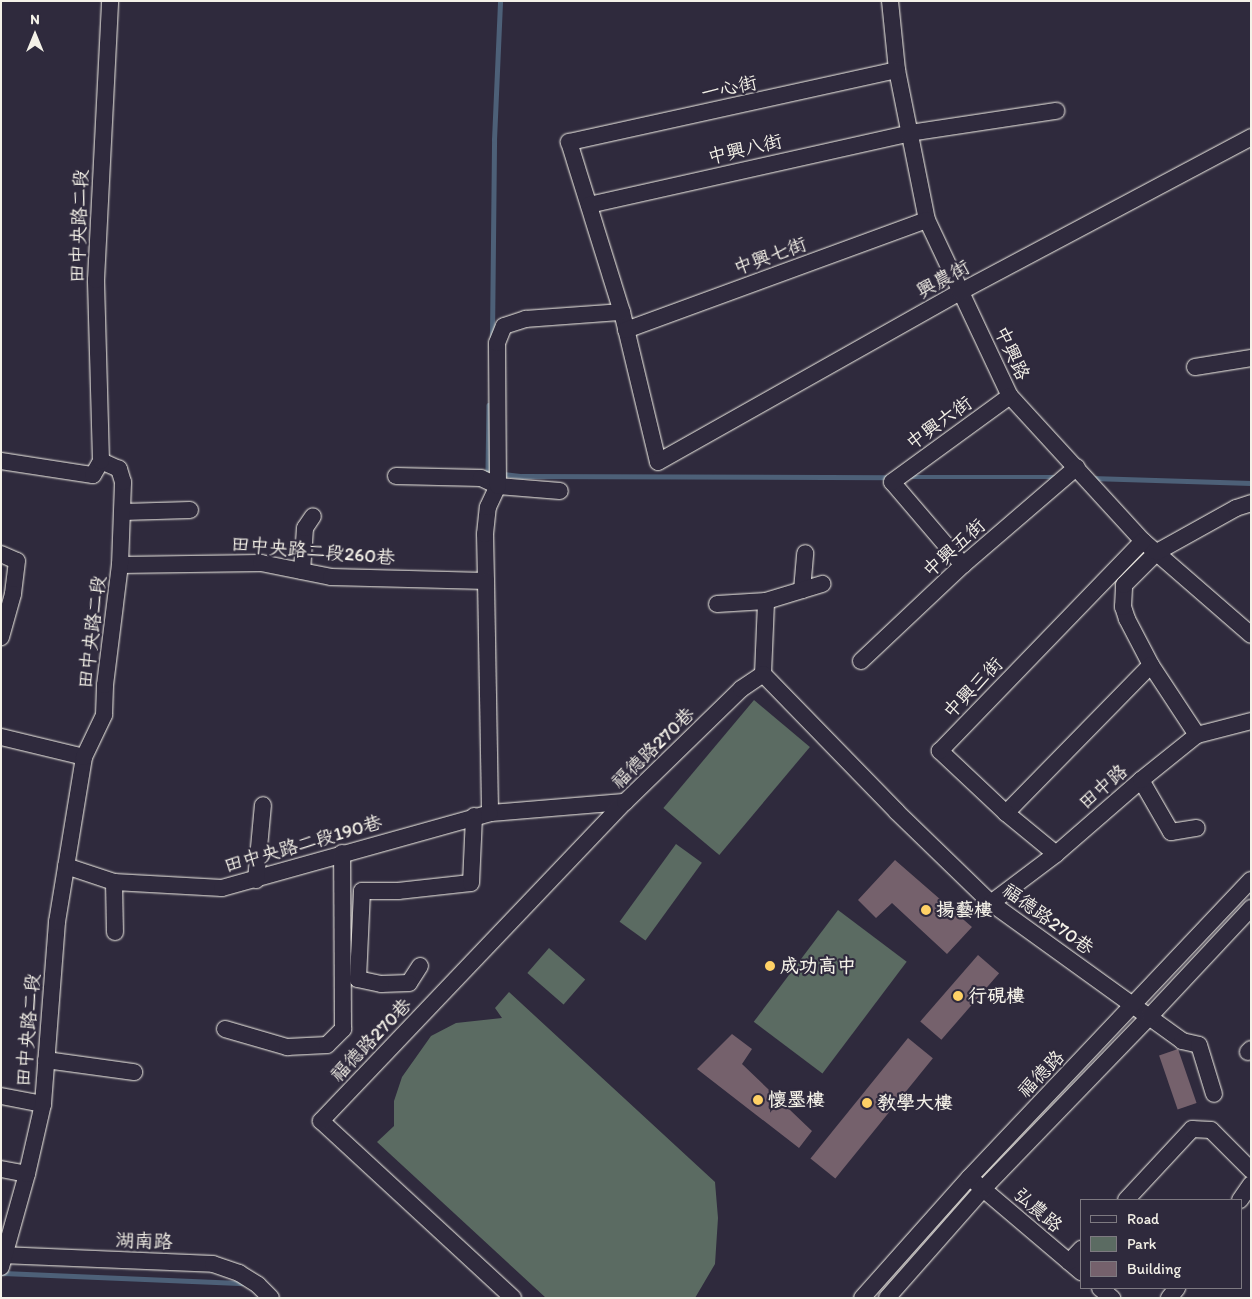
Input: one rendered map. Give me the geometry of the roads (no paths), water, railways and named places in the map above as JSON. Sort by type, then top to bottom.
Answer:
[{"type":"street","name":"田中央路二段","points":[[3,1261],[27,1174],[43,1104],[57,922],[84,757],[104,715],[105,685],[120,565],[123,482],[119,469],[102,461],[96,280],[110,1]]},
{"type":"street","name":"中興路","points":[[890,1],[898,70],[927,220],[1010,396],[1144,540],[1251,635]]},
{"type":"street","name":"一心街","points":[[589,205],[568,142],[898,70]]},
{"type":"street","name":"中興八街","points":[[589,205],[910,132],[1056,111]]},
{"type":"street","name":"興農街","points":[[626,330],[658,462],[960,292],[1251,137]]},
{"type":"street","points":[[589,205],[626,330]]},
{"type":"street","name":"中興七街","points":[[626,330],[927,220]]},
{"type":"street","points":[[490,813],[485,534],[488,508],[498,486],[496,343],[504,326],[526,319],[622,312]]},
{"type":"street","points":[[1195,367],[1251,358]]},
{"type":"street","name":"中興六街","points":[[963,565],[892,482],[1010,396]]},
{"type":"street","points":[[1,461],[93,475],[102,461]]},
{"type":"street","name":"中興五街","points":[[861,661],[963,565],[1077,467]]},
{"type":"street","points":[[396,476],[481,478],[498,486],[560,491]]},
{"type":"street","points":[[1197,735],[1151,665],[1123,607],[1124,585],[1157,552],[1236,508],[1251,503]]},
{"type":"street","points":[[123,512],[190,510]]},
{"type":"street","points":[[302,571],[305,528],[313,516]]},
{"type":"street","name":"中興三街","points":[[1056,854],[1006,813],[940,751],[1144,540]]},
{"type":"street","points":[[802,590],[805,552]]},
{"type":"street","points":[[1,554],[17,561],[13,594],[1,637]]},
{"type":"street","name":"田中央路二段260巷","points":[[120,565],[261,563],[331,577],[486,580]]},
{"type":"street","points":[[717,604],[766,601],[822,584]]},
{"type":"street","points":[[763,674],[766,601]]},
{"type":"street","points":[[1006,813],[1151,665]]},
{"type":"street","name":"福德路270巷","points":[[513,1298],[322,1121],[625,802],[741,690],[763,674],[897,812],[991,903],[1150,1016],[1182,1041],[1199,1045],[1214,1094]]},
{"type":"street","name":"田中路","points":[[991,903],[1056,854],[1141,780],[1197,735],[1251,721]]},
{"type":"street","points":[[1,737],[84,757]]},
{"type":"street","points":[[1141,780],[1171,832],[1197,828]]},
{"type":"street","name":"田中央路二段190巷","points":[[66,866],[114,882],[222,888],[256,880],[342,852],[474,816],[490,813],[625,802]]},
{"type":"street","points":[[256,880],[263,805]]},
{"type":"street","points":[[420,966],[409,983],[381,984],[358,979],[362,891],[398,891],[471,883],[474,816]]},
{"type":"street","points":[[225,1030],[287,1047],[327,1045],[343,1030],[342,852]]},
{"type":"street","name":"福德路","points":[[862,1298],[970,1178],[1251,880]]},
{"type":"street","points":[[114,882],[115,932]]},
{"type":"street","name":"福德路","points":[[887,1298],[983,1189],[1251,908]]},
{"type":"street","points":[[46,1060],[134,1072]]},
{"type":"street","points":[[1,1096],[43,1104]]},
{"type":"street","points":[[1127,1199],[1192,1129],[1211,1130],[1251,1170]]},
{"type":"street","points":[[1,1169],[27,1174]]},
{"type":"street","name":"弘農路","points":[[970,1178],[1075,1267]]},
{"type":"street","points":[[1241,1199],[1251,1184]]},
{"type":"street","points":[[1075,1267],[1080,1252]]},
{"type":"street","name":"湖南路","points":[[3,1261],[213,1264],[239,1273],[258,1285],[271,1298]]},
{"type":"street","points":[[1101,1289],[1112,1298]]},
{"type":"waterway","points":[[492,337],[494,140],[500,1]]},
{"type":"waterway","points":[[489,405],[488,472],[522,476],[891,477]]},
{"type":"waterway","points":[[908,477],[1058,477]]},
{"type":"waterway","points":[[1091,478],[1251,483]]},
{"type":"waterway","points":[[3,1273],[245,1283]]},
{"type":"place","name":"揚藝樓","points":[[926,910]]},
{"type":"place","name":"成功高中","points":[[770,966]]},
{"type":"place","name":"行硯樓","points":[[958,996]]},
{"type":"place","name":"懷墨樓","points":[[758,1100]]},
{"type":"place","name":"教學大樓","points":[[867,1103]]}]
